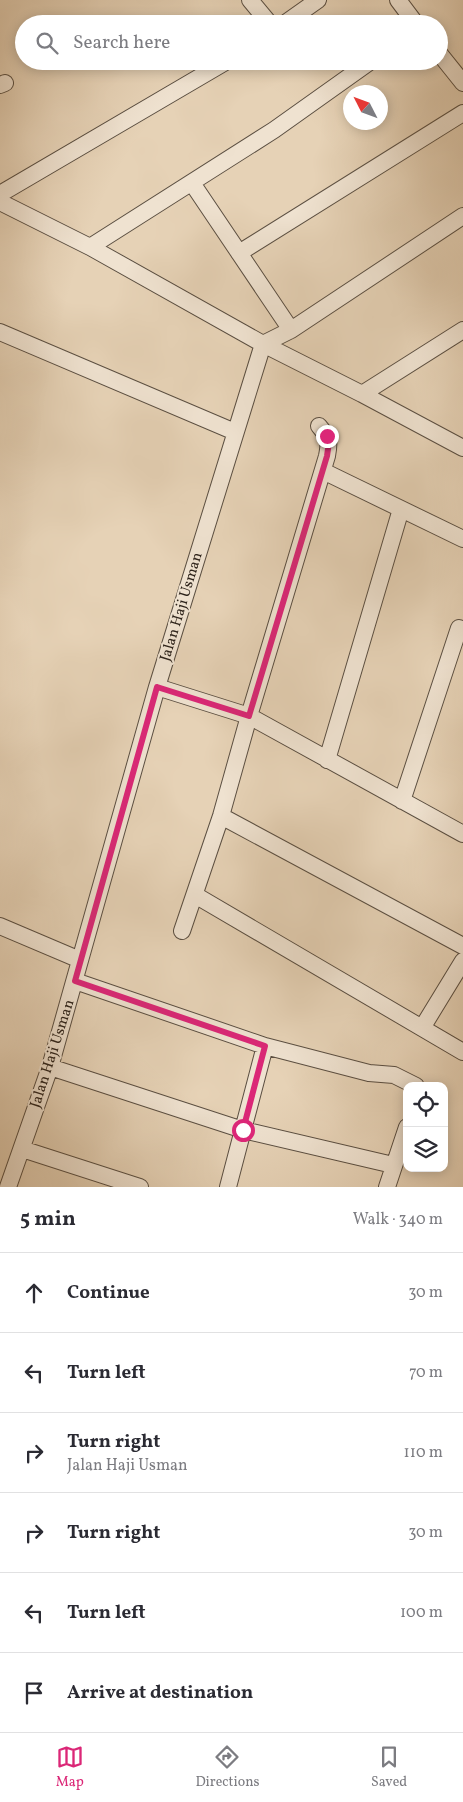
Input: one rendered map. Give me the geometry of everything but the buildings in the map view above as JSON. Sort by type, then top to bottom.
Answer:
[{"type":"street","points":[[250,0],[262,15]]},
{"type":"street","points":[[297,15],[318,0]]},
{"type":"street","points":[[398,0],[409,15]]},
{"type":"street","points":[[448,65],[463,84]]},
{"type":"street","points":[[0,194],[212,70]]},
{"type":"street","points":[[90,247],[274,130],[358,70]]},
{"type":"street","points":[[239,253],[463,112]]},
{"type":"street","points":[[192,183],[291,330]]},
{"type":"street","points":[[0,202],[90,247],[263,344],[463,448]]},
{"type":"street","points":[[263,344],[291,330],[463,216]]},
{"type":"street","points":[[362,394],[463,330]]},
{"type":"street","points":[[0,332],[235,432]]},
{"type":"street","name":"Jalan Haji Usman","points":[[8,1187],[50,1067],[157,687],[263,344]]},
{"type":"street","points":[[182,931],[221,816],[322,471],[329,442],[327,436],[318,426]]},
{"type":"street","points":[[322,471],[463,539]]},
{"type":"street","points":[[327,760],[401,509]]},
{"type":"street","points":[[402,801],[459,628]]},
{"type":"street","points":[[157,687],[249,716],[463,834]]},
{"type":"street","points":[[221,816],[463,946]]},
{"type":"street","points":[[195,895],[463,1052]]},
{"type":"street","points":[[0,926],[80,960]]},
{"type":"street","points":[[422,1028],[463,960]]},
{"type":"street","points":[[75,981],[265,1046],[369,1073],[394,1075],[408,1082]]},
{"type":"street","points":[[228,1187],[265,1046]]},
{"type":"street","points":[[50,1067],[243,1130],[393,1166]]},
{"type":"street","points":[[387,1187],[403,1138]]},
{"type":"street","points":[[22,1149],[140,1187]]},
{"type":"route","points":[[243,1130],[265,1046],[75,981],[157,687],[249,716],[327,456],[329,442],[327,436]]}]
